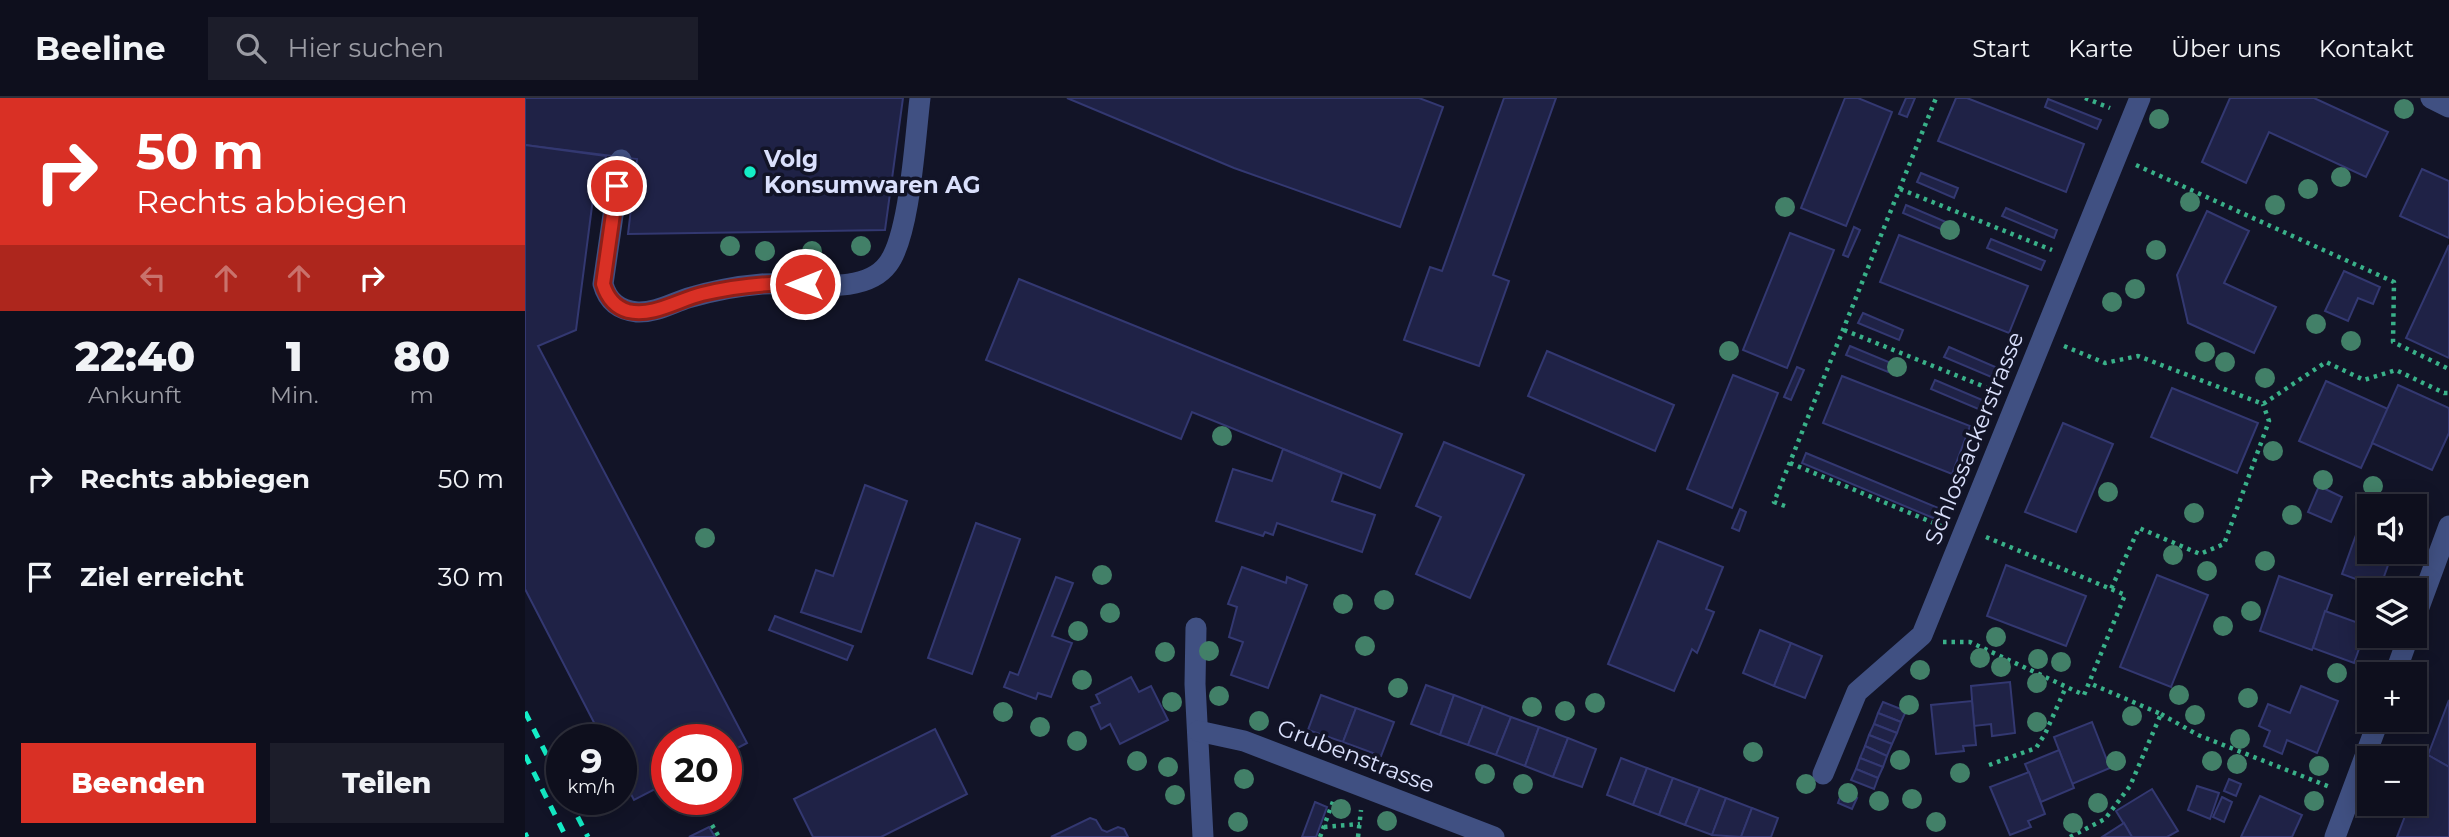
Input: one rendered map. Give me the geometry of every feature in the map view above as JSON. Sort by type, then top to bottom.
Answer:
[{"type":"street","points":[[621,160],[603,284],[609,298],[620,308],[634,312],[649,311],[700,295],[748,285],[849,285],[866,282],[878,275],[888,264],[901,237],[920,98]]},
{"type":"street","name":"Schlossackerstrasse","points":[[1823,774],[1857,692],[1921,635],[2140,98]]},
{"type":"street","points":[[2431,98],[2449,107]]},
{"type":"street","points":[[2427,592],[2444,554],[2449,526]]},
{"type":"street","points":[[1196,628],[1195,684],[1203,837]]},
{"type":"street","name":"Grubenstrasse","points":[[1198,731],[1244,741],[1494,837]]},
{"type":"street","points":[[2335,837],[2374,732]]},
{"type":"path","points":[[1785,506],[1774,502],[1936,98]]},
{"type":"path","points":[[2116,156],[2394,282],[2393,342],[2449,369]]},
{"type":"path","points":[[1900,189],[2075,259]]},
{"type":"path","points":[[1844,330],[2017,401]]},
{"type":"path","points":[[2043,337],[2105,363],[2138,356],[2263,404],[2269,421],[2224,544],[2200,554],[2139,528],[2111,589]]},
{"type":"path","points":[[2263,404],[2326,362],[2364,380],[2396,370],[2444,394],[2449,393]]},
{"type":"path","points":[[1790,463],[2125,595],[2084,695],[1970,642],[1943,642],[1921,635]]},
{"type":"path","points":[[2089,683],[2161,714],[2198,735],[2330,787]]},
{"type":"path","points":[[1989,765],[2036,748],[2066,687]]},
{"type":"path","points":[[2070,837],[2105,819],[2130,786],[2161,714]]},
{"type":"path","points":[[1319,837],[1337,793]]},
{"type":"path","points":[[1358,837],[1362,803]]},
{"type":"path","points":[[1324,827],[1360,824]]},
{"type":"path","points":[[712,825],[719,837]]},
{"type":"building","points":[[525,98],[903,98],[885,230],[628,234],[637,159],[525,145]]},
{"type":"building","points":[[1067,98],[1419,98],[1443,107],[1400,227],[1234,168]]},
{"type":"building","points":[[1504,98],[1556,98],[1493,275],[1509,281],[1479,366],[1404,340],[1430,267],[1442,271]]},
{"type":"building","points":[[1845,98],[1858,98],[1892,112],[1846,226],[1801,208]]},
{"type":"building","points":[[1906,98],[1915,98],[1907,117],[1899,114]]},
{"type":"building","points":[[1956,98],[1967,98],[2084,144],[2066,192],[1938,141]]},
{"type":"building","points":[[2230,98],[2314,98],[2388,132],[2366,177],[2269,132],[2246,183],[2202,162]]},
{"type":"building","points":[[2048,99],[2101,120],[2097,129],[2045,107]]},
{"type":"building","points":[[525,145],[606,156],[602,184],[595,183],[576,330],[538,346],[737,724],[651,724],[651,791],[637,798],[637,724],[595,724],[525,589]]},
{"type":"building","points":[[2422,169],[2449,181],[2449,238],[2400,216]]},
{"type":"building","points":[[1921,173],[1958,188],[1954,198],[1917,182]]},
{"type":"building","points":[[1906,205],[1946,222],[1943,230],[1903,213]]},
{"type":"building","points":[[2006,208],[2057,230],[2054,238],[2002,216]]},
{"type":"building","points":[[2207,211],[2249,231],[2224,283],[2276,307],[2254,353],[2188,323],[2177,275]]},
{"type":"building","points":[[1854,227],[1860,230],[1848,257],[1843,255]]},
{"type":"building","points":[[1790,233],[1834,250],[1787,368],[1743,350]]},
{"type":"building","points":[[1899,235],[2028,286],[2009,333],[1880,282]]},
{"type":"building","points":[[1991,239],[2045,261],[2041,270],[1987,248]]},
{"type":"building","points":[[2449,245],[2449,358],[2406,338]]},
{"type":"building","points":[[2344,271],[2380,287],[2373,304],[2358,298],[2348,321],[2325,311]]},
{"type":"building","points":[[1019,279],[1402,434],[1380,488],[1192,412],[1181,439],[986,360]]},
{"type":"building","points":[[1863,313],[1903,330],[1899,340],[1858,323]]},
{"type":"building","points":[[1850,346],[1891,363],[1888,372],[1846,355]]},
{"type":"building","points":[[1949,347],[2000,369],[1996,379],[1944,357]]},
{"type":"building","points":[[1547,351],[1674,405],[1655,451],[1528,396]]},
{"type":"building","points":[[1797,367],[1804,370],[1791,400],[1784,397]]},
{"type":"building","points":[[1733,375],[1778,393],[1732,508],[1687,489]]},
{"type":"building","points":[[1842,376],[1970,426],[1952,474],[1823,423]]},
{"type":"building","points":[[1935,380],[1987,402],[1983,411],[1931,389]]},
{"type":"building","points":[[2326,381],[2388,409],[2361,468],[2299,441]]},
{"type":"building","points":[[2398,385],[2449,408],[2449,433],[2432,470],[2372,443]]},
{"type":"building","points":[[2172,388],[2258,423],[2237,473],[2151,437]]},
{"type":"building","points":[[2063,423],[2113,444],[2076,532],[2025,512]]},
{"type":"building","points":[[1444,442],[1524,475],[1470,598],[1416,574],[1441,517],[1416,506]]},
{"type":"building","points":[[1283,449],[1342,473],[1332,501],[1375,515],[1362,552],[1277,523],[1273,535],[1265,532],[1263,536],[1216,521],[1233,469],[1272,481]]},
{"type":"building","points":[[1806,453],[1943,510],[1938,520],[1802,463]]},
{"type":"building","points":[[865,485],[907,501],[861,632],[801,612],[816,570],[833,576]]},
{"type":"building","points":[[2319,486],[2342,497],[2331,522],[2308,512]]},
{"type":"building","points":[[1740,509],[1746,512],[1739,531],[1732,528]]},
{"type":"building","points":[[976,523],[1020,539],[972,674],[928,658]]},
{"type":"building","points":[[2357,532],[2357,564],[2388,564],[2384,578],[2357,580],[2342,574]]},
{"type":"building","points":[[1658,541],[1723,567],[1706,609],[1714,612],[1697,653],[1692,649],[1674,691],[1608,664]]},
{"type":"building","points":[[2006,565],[2086,596],[2066,646],[1987,616]]},
{"type":"building","points":[[1242,567],[1286,583],[1287,577],[1307,585],[1268,688],[1231,675],[1243,642],[1229,637],[1237,607],[1228,604]]},
{"type":"building","points":[[2157,575],[2208,595],[2171,687],[2120,667]]},
{"type":"building","points":[[2279,576],[2332,595],[2312,650],[2260,631]]},
{"type":"building","points":[[1056,577],[1073,583],[1052,636],[1072,643],[1051,697],[1038,693],[1036,699],[1004,687],[1010,672],[1018,675]]},
{"type":"building","points":[[2325,611],[2357,622],[2357,648],[2359,648],[2354,663],[2313,648]]},
{"type":"building","points":[[775,616],[853,646],[847,660],[769,630]]},
{"type":"building","points":[[1760,630],[1791,643],[1774,686],[1743,673]]},
{"type":"building","points":[[1791,643],[1822,656],[1805,698],[1774,686]]},
{"type":"building","points":[[1131,677],[1139,692],[1151,686],[1168,720],[1120,744],[1110,724],[1101,729],[1091,707],[1100,703],[1096,695]]},
{"type":"building","points":[[2010,682],[2015,733],[1992,736],[1991,724],[1974,726],[1971,686]]},
{"type":"building","points":[[1426,685],[1454,695],[1440,735],[1411,724]]},
{"type":"building","points":[[2301,686],[2338,701],[2317,753],[2287,740],[2282,754],[2264,746],[2270,731],[2259,726],[2268,704],[2290,713]]},
{"type":"building","points":[[1321,695],[1356,708],[1343,742],[1308,730]]},
{"type":"building","points":[[1454,695],[1483,706],[1468,745],[1440,735]]},
{"type":"building","points":[[2449,700],[2449,767],[2428,755]]},
{"type":"building","points":[[1972,701],[1976,745],[1963,746],[1964,751],[1936,754],[1931,705]]},
{"type":"building","points":[[1883,702],[1906,711],[1901,722],[1878,713]]},
{"type":"building","points":[[1483,706],[1511,717],[1496,755],[1468,745]]},
{"type":"building","points":[[1356,708],[1394,722],[1381,756],[1343,742]]},
{"type":"building","points":[[1878,713],[1901,722],[1897,733],[1874,724]]},
{"type":"building","points":[[1511,717],[1539,727],[1525,766],[1496,755]]},
{"type":"building","points":[[2092,722],[2110,768],[2072,784],[2054,737]]},
{"type":"building","points":[[1874,724],[1897,733],[1892,744],[1869,735]]},
{"type":"building","points":[[1539,727],[1568,738],[1553,777],[1525,766]]},
{"type":"building","points":[[935,729],[967,794],[881,837],[813,837],[794,799]]},
{"type":"building","points":[[1869,735],[1892,744],[1887,756],[1865,746]]},
{"type":"building","points":[[1568,738],[1596,749],[1582,787],[1553,777]]},
{"type":"building","points":[[1865,746],[1887,756],[1883,767],[1860,758]]},
{"type":"building","points":[[2059,750],[2074,788],[2041,802],[2025,764]]},
{"type":"building","points":[[2428,755],[2449,767],[2449,837],[2397,837],[2405,816],[2427,816]]},
{"type":"building","points":[[1621,758],[1647,768],[1633,805],[1607,795]]},
{"type":"building","points":[[1860,758],[1883,767],[1878,778],[1856,769]]},
{"type":"building","points":[[1647,768],[1673,778],[1659,815],[1633,805]]},
{"type":"building","points":[[1856,769],[1878,778],[1874,789],[1851,780]]},
{"type":"building","points":[[2029,772],[2045,814],[2028,821],[2031,827],[2010,835],[1990,787]]},
{"type":"building","points":[[1673,778],[1700,788],[1685,825],[1659,815]]},
{"type":"building","points":[[2229,779],[2241,784],[2236,796],[2224,791]]},
{"type":"building","points":[[2197,786],[2219,793],[2210,819],[2188,810]]},
{"type":"building","points":[[1700,788],[1726,798],[1712,835],[1685,825]]},
{"type":"building","points":[[2152,789],[2178,831],[2167,837],[2132,837],[2116,811]]},
{"type":"building","points":[[1842,792],[1857,798],[1852,809],[1838,803]]},
{"type":"building","points":[[2260,796],[2302,815],[2292,837],[2241,837]]},
{"type":"building","points":[[2222,797],[2232,802],[2224,822],[2213,817]]},
{"type":"building","points":[[1726,798],[1752,808],[1741,837],[1712,835]]},
{"type":"building","points":[[1315,802],[1327,807],[1316,837],[1302,837]]},
{"type":"building","points":[[1752,808],[1778,818],[1771,837],[1741,837]]},
{"type":"building","points":[[1090,818],[1096,820],[1102,830],[1107,832],[1118,827],[1124,829],[1128,837],[1051,837]]},
{"type":"building","points":[[2124,823],[2132,837],[2102,837]]},
{"type":"building","points":[[709,827],[715,837],[689,837]]},
{"type":"railway","points":[[525,712],[546,753]]},
{"type":"railway","points":[[525,755],[566,837]]},
{"type":"railway","points":[[577,815],[588,837]]},
{"type":"railway","points":[[525,833],[527,837]]},
{"type":"place","name":"Volg Konsumwaren AG","points":[[750,172]]},
{"type":"route","points":[[617,186],[603,284],[609,298],[620,308],[642,312],[690,297],[748,285],[805,284]]}]
